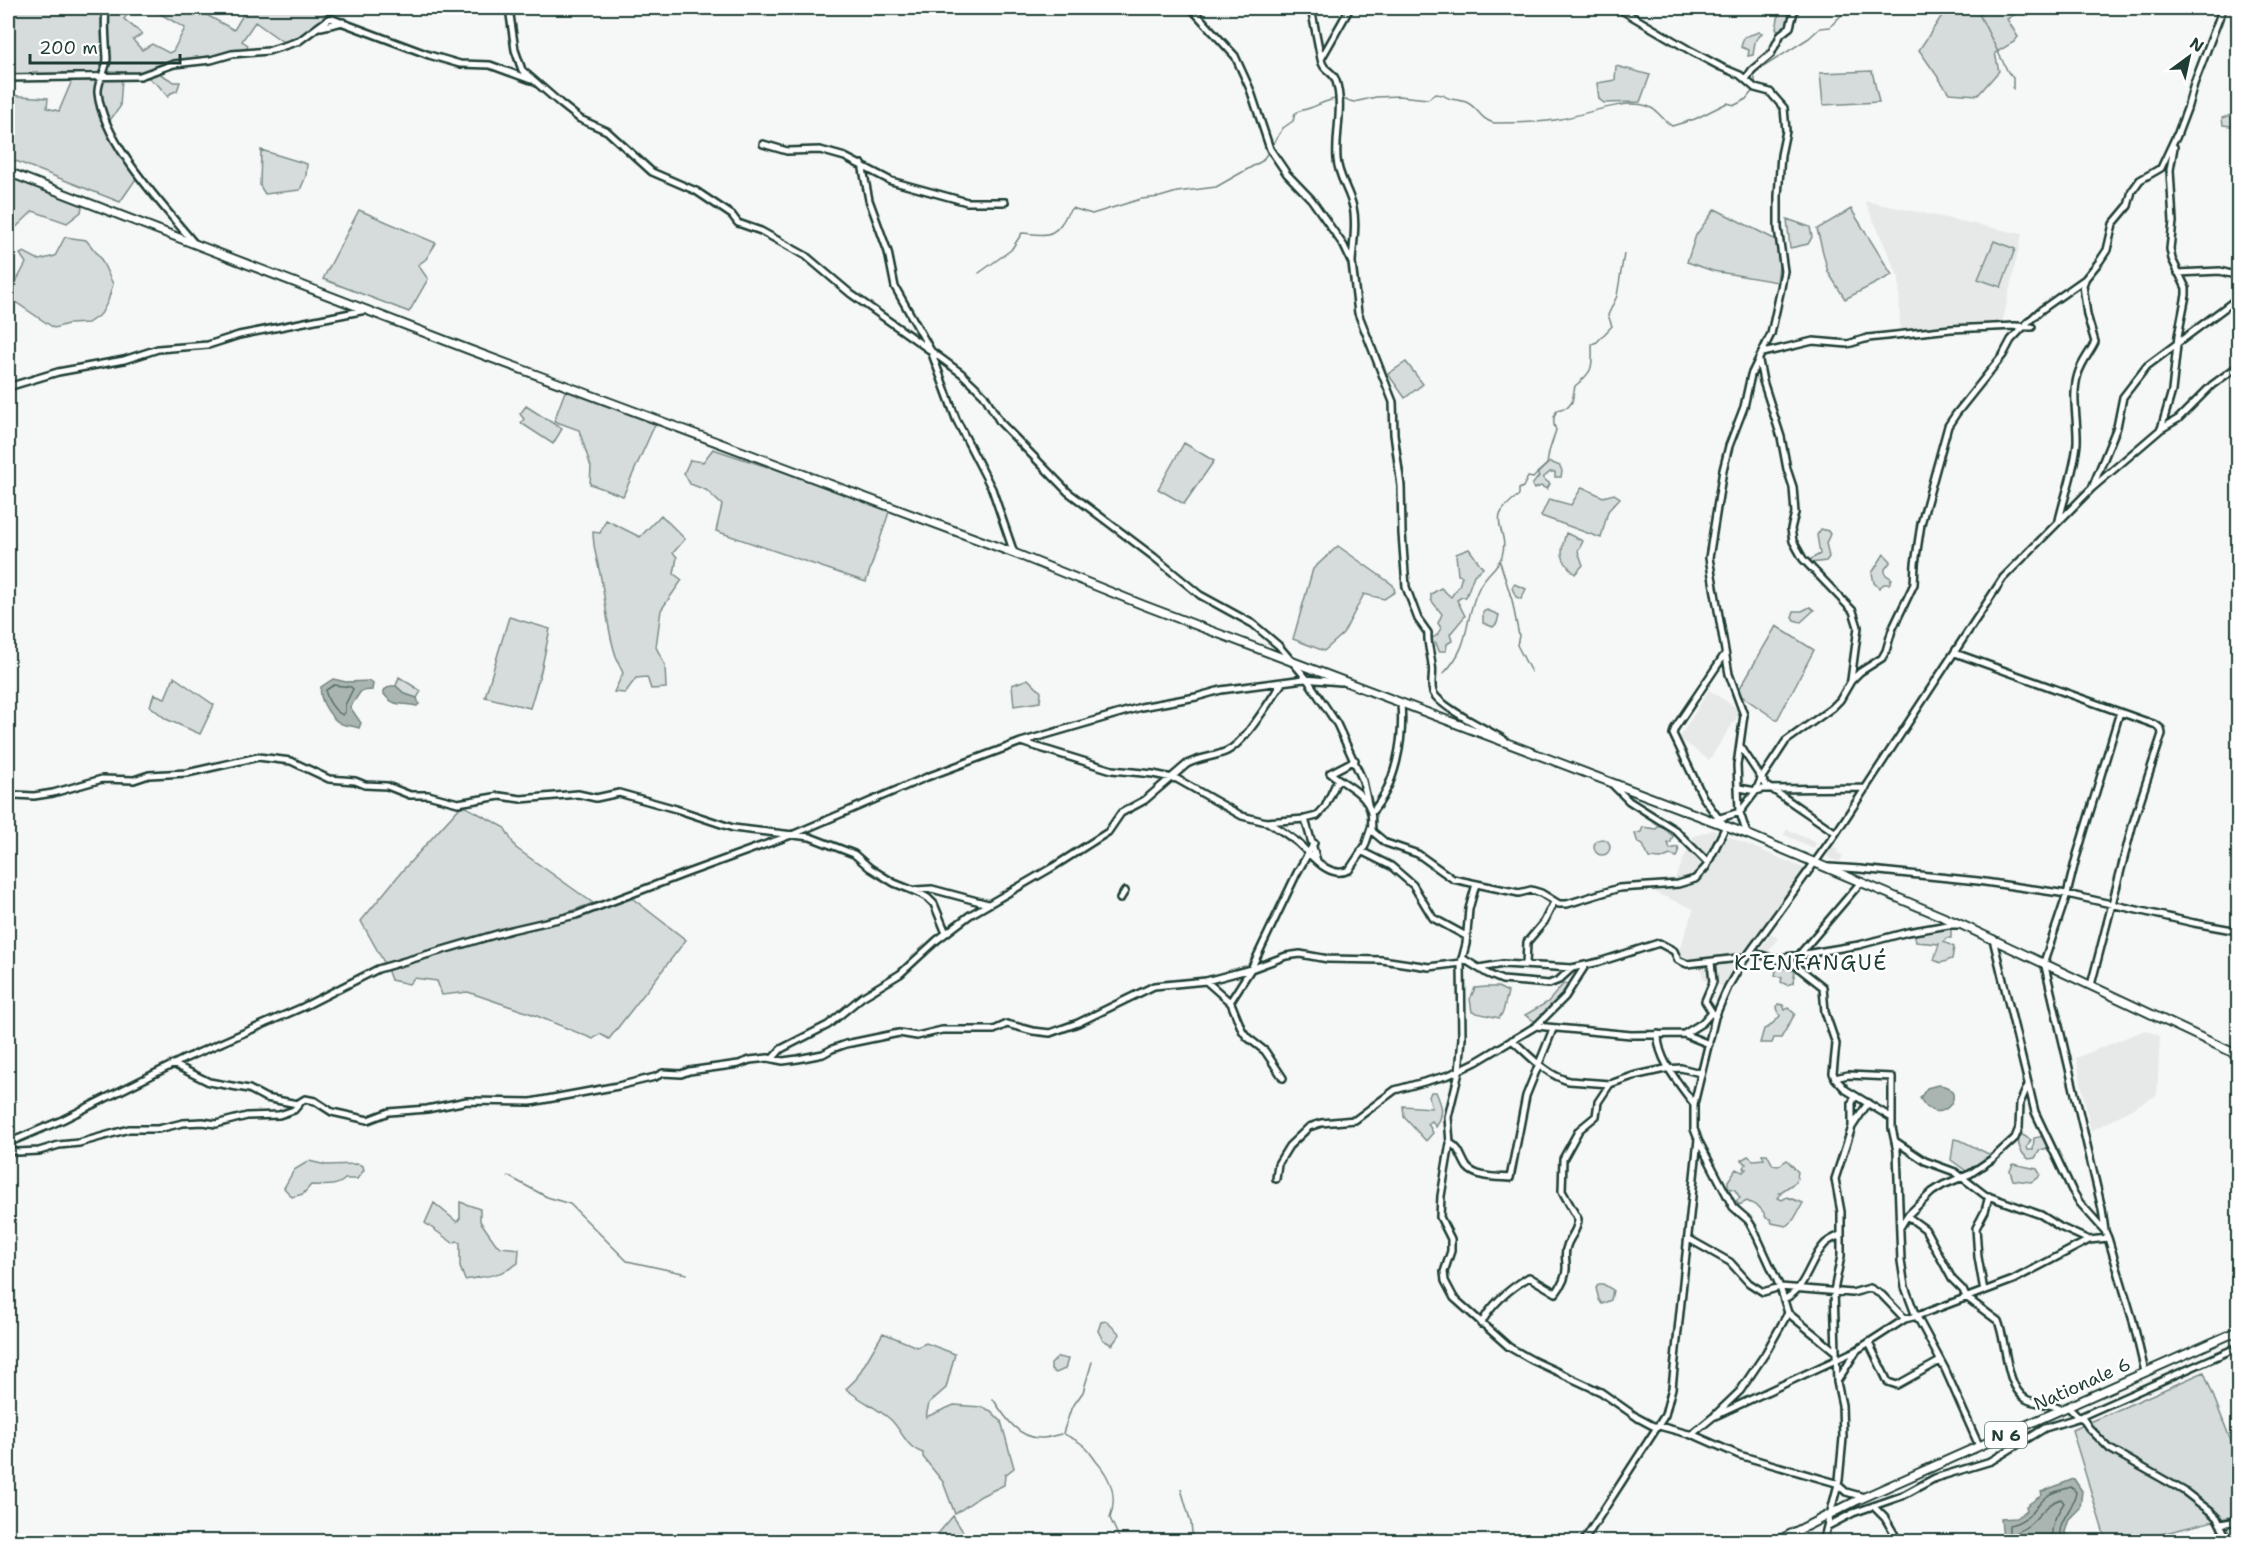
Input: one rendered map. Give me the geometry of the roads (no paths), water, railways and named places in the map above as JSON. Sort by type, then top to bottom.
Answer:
[{"type":"main road","points":[[8,172],[470,350],[1014,553],[1143,605],[1612,784],[1715,819],[1726,826],[2044,962],[2238,1055]]},
{"type":"main road","name":"Nationale 6","points":[[1775,1542],[1865,1497],[2238,1331]]},
{"type":"street","points":[[106,8],[104,30],[106,66],[98,92],[112,137],[138,176],[195,244]]},
{"type":"street","points":[[509,8],[518,63],[522,70],[580,119],[607,131],[652,172],[703,194],[732,215],[738,223],[761,231],[806,256],[851,294],[961,373],[984,395],[999,422],[1068,492],[1200,595],[1253,624],[1278,645],[1307,679],[1337,724],[1355,760],[1366,790],[1371,813],[1371,828],[1361,851],[1349,870],[1334,871],[1316,861],[1288,835],[1266,822],[1242,816],[1186,783],[1171,777],[1112,770],[1021,742]]},
{"type":"street","points":[[1191,8],[1235,56],[1250,89],[1270,148],[1287,174],[1311,199],[1344,246],[1352,263]]},
{"type":"street","points":[[1311,8],[1323,67],[1334,76],[1337,84],[1339,128],[1337,159],[1340,176],[1353,208],[1352,263],[1358,313],[1393,402],[1394,434],[1401,486],[1405,581],[1418,618],[1428,633],[1427,640],[1433,669],[1433,690],[1438,699],[1466,719],[1517,747]]},
{"type":"street","points":[[1321,59],[1350,8]]},
{"type":"street","points":[[1618,8],[1691,51],[1746,79],[1755,88],[1770,92],[1777,97],[1784,108],[1786,131],[1781,155],[1778,196],[1778,228],[1784,271],[1771,334],[1752,375],[1744,407],[1729,446],[1709,558],[1733,688],[1744,715],[1737,765],[1740,812],[1747,834]]},
{"type":"street","points":[[1746,79],[1752,70],[1771,54],[1781,34],[1790,27],[1795,8]]},
{"type":"street","points":[[1726,653],[1673,734],[1715,819],[1740,812],[1756,791],[1761,779],[1786,741],[1832,708],[1860,672],[1882,658],[1892,630],[1914,584],[1921,524],[1948,426],[2003,355],[2011,340],[2041,310],[2085,279],[2107,250],[2113,224],[2128,206],[2132,191],[2140,180],[2161,168],[2187,109],[2223,8]]},
{"type":"street","points":[[8,78],[140,76],[174,64],[211,60],[232,54],[268,51],[299,41],[321,27],[345,22],[429,55],[460,64],[490,65],[536,82]]},
{"type":"street","points":[[2162,429],[2172,391],[2177,344],[2186,295],[2186,288],[2170,249],[2173,222],[2171,159],[2176,136]]},
{"type":"street","points":[[763,144],[787,151],[820,150],[845,157],[891,181],[956,199],[978,203],[1005,202]]},
{"type":"street","points":[[862,164],[869,200],[888,252],[895,287],[931,351],[956,419],[992,489],[1014,553]]},
{"type":"street","points":[[2178,273],[2220,271],[2238,276]]},
{"type":"street","points":[[2059,522],[2077,443],[2075,399],[2077,375],[2095,342],[2087,315],[2083,285],[2085,279]]},
{"type":"street","points":[[2092,488],[2117,427],[2123,397],[2147,366],[2238,298]]},
{"type":"street","points":[[8,387],[58,372],[124,360],[158,349],[207,345],[239,335],[367,309]]},
{"type":"street","points":[[1763,353],[1813,341],[1848,344],[1868,338],[1951,329],[1999,326],[2032,327]]},
{"type":"street","points":[[1759,361],[1765,389],[1779,428],[1786,469],[1793,487],[1795,513],[1791,529],[1793,541],[1803,560],[1853,611],[1856,618],[1858,627],[1851,681]]},
{"type":"street","points":[[1837,1355],[1788,1313],[1780,1287],[1753,1228],[1748,1220],[1733,1207],[1694,1129],[1694,1104],[1714,1014],[1749,954],[1816,864],[2003,578],[2092,488],[2162,429],[2178,419],[2212,386],[2238,366]]},
{"type":"street","points":[[1955,653],[2156,724],[2161,729],[2162,734],[2135,816],[2091,985]]},
{"type":"street","points":[[300,1102],[294,1110],[279,1115],[247,1116],[216,1124],[183,1123],[158,1129],[129,1129],[79,1143],[59,1144],[39,1150],[17,1152],[8,1147],[18,1138],[62,1120],[173,1064],[303,1007],[378,969],[511,930],[576,915],[794,834],[927,777],[1021,742],[1141,707],[1221,690],[1307,679],[1351,684]]},
{"type":"street","points":[[773,1058],[781,1049],[828,1025],[862,997],[900,974],[946,933],[988,904],[1108,832],[1121,813],[1145,800],[1195,759],[1226,752],[1233,747],[1246,734],[1283,682]]},
{"type":"street","points":[[1371,813],[1384,794],[1397,758],[1402,717],[1401,704]]},
{"type":"street","points":[[2105,1231],[2102,1209],[2044,962],[2067,894],[2120,712]]},
{"type":"street","points":[[1740,746],[1761,779],[1836,833]]},
{"type":"street","points":[[8,797],[53,793],[102,779],[134,780],[187,772],[258,757],[291,761],[329,779],[353,780],[365,785],[387,786],[410,795],[428,795],[458,803],[500,796],[521,799],[578,794],[596,798],[619,793],[733,828],[810,837],[854,855],[886,878],[928,898],[934,904],[946,933]]},
{"type":"street","points":[[1355,760],[1330,773],[1353,788],[1368,804]]},
{"type":"street","points":[[1266,822],[1317,816],[1323,810],[1338,779]]},
{"type":"street","points":[[1612,784],[1629,801],[1675,830],[1708,863]]},
{"type":"street","points":[[1739,788],[1756,791],[1866,788]]},
{"type":"street","points":[[1305,819],[1314,843],[1316,861]]},
{"type":"street","points":[[1371,828],[1386,843],[1418,854],[1453,879],[1519,893],[1532,890],[1554,902],[1567,904],[1619,888],[1691,881],[1702,872],[1708,863],[1726,826]]},
{"type":"street","points":[[1230,1002],[1251,969],[1314,843]]},
{"type":"street","points":[[1361,851],[1391,866],[1413,885],[1433,918],[1466,936]]},
{"type":"street","points":[[1303,863],[1316,861]]},
{"type":"street","points":[[1825,867],[1860,868],[1978,881],[2067,894],[2238,931]]},
{"type":"street","points":[[1799,955],[1861,882]]},
{"type":"street","points":[[1476,884],[1469,909],[1462,960],[1462,1038],[1458,1072],[1448,1117],[1450,1143],[1441,1196],[1440,1217],[1451,1239],[1444,1272],[1450,1294],[1509,1347],[1601,1392],[1653,1426],[1691,1435],[1739,1455],[1838,1484],[1846,1492],[1865,1497]]},
{"type":"street","points":[[912,890],[932,889],[988,904]]},
{"type":"street","points":[[1120,899],[1125,891]]},
{"type":"street","points":[[1526,965],[1527,942],[1544,922],[1554,902]]},
{"type":"street","points":[[1775,959],[1859,945],[1908,932],[1962,925]]},
{"type":"street","points":[[1993,939],[2036,1113],[2079,1203],[2109,1238],[2145,1372]]},
{"type":"street","points":[[1479,968],[1503,964],[1572,968],[1659,943],[1674,951],[1678,960],[1687,964],[1711,962],[1749,954],[1795,965],[1823,987],[1825,1012],[1836,1044],[1833,1073],[1835,1078],[1846,1090],[1892,1118]]},
{"type":"street","points":[[173,1064],[209,1082],[249,1089],[266,1098],[300,1102],[315,1101],[332,1112],[368,1120],[389,1112],[427,1109],[467,1101],[531,1102],[618,1086],[663,1073],[681,1074],[750,1060],[773,1058],[783,1061],[823,1054],[846,1044],[899,1033],[917,1036],[942,1030],[994,1030],[1007,1024],[1050,1033],[1109,1009],[1140,991],[1155,986],[1206,981],[1251,969],[1281,957],[1300,954],[1328,959],[1357,958],[1400,961],[1429,967],[1462,960],[1502,980],[1549,984],[1559,981],[1572,968]]},
{"type":"street","points":[[1711,962],[1713,982],[1705,1001],[1714,1014]]},
{"type":"street","points":[[1276,1179],[1278,1164],[1289,1146],[1309,1127],[1355,1120],[1395,1090],[1458,1072],[1536,1026],[1565,997],[1585,966]]},
{"type":"street","points":[[1206,981],[1230,1002],[1242,1030],[1265,1051],[1283,1078]]},
{"type":"street","points":[[1684,1034],[1714,1014]]},
{"type":"street","points":[[1536,1026],[1631,1035],[1684,1034],[1709,1044]]},
{"type":"street","points":[[1450,1143],[1470,1169],[1488,1176],[1510,1178],[1526,1096],[1553,1029]]},
{"type":"street","points":[[1658,1034],[1658,1045],[1670,1069],[1694,1104]]},
{"type":"street","points":[[1512,1040],[1563,1080],[1610,1084],[1633,1076],[1670,1069],[1681,1068],[1700,1073]]},
{"type":"street","points":[[1835,1078],[1848,1075],[1892,1077],[1892,1118],[1902,1273],[1905,1287],[1979,1446]]},
{"type":"street","points":[[1481,1324],[1492,1305],[1529,1277],[1556,1293],[1561,1285],[1567,1268],[1564,1253],[1578,1224],[1578,1219],[1563,1191],[1563,1159],[1579,1130],[1596,1116],[1598,1102],[1610,1084]]},
{"type":"street","points":[[1900,1228],[1907,1216],[1932,1192],[1992,1159],[2019,1133],[2020,1103],[2028,1085]]},
{"type":"street","points":[[1852,1127],[1852,1103],[1856,1096]]},
{"type":"street","points":[[1823,1542],[1838,1484],[1843,1422],[1837,1382],[1834,1291],[1841,1256],[1841,1212],[1835,1179],[1852,1127],[1868,1103]]},
{"type":"street","points":[[1583,1542],[1665,1415],[1672,1388],[1698,1139]]},
{"type":"street","points":[[1895,1141],[1925,1161],[1947,1168],[1963,1177],[1981,1192],[2041,1215],[2060,1227],[2089,1240]]},
{"type":"street","points":[[1984,1291],[1976,1228],[1985,1212],[1989,1196]]},
{"type":"street","points":[[1907,1216],[1925,1229],[1952,1279],[1963,1290],[1966,1297],[1998,1321],[2011,1378],[2022,1396],[2038,1404],[2057,1406],[2061,1410]]},
{"type":"street","points":[[1784,1299],[1798,1289],[1824,1245],[1840,1235]]},
{"type":"street","points":[[1713,1418],[1837,1355],[1857,1350],[1905,1319],[1917,1317],[2013,1281],[2089,1240],[2109,1238]]},
{"type":"street","points":[[1689,1239],[1730,1262],[1755,1288],[1763,1292],[1780,1287],[1852,1293],[1872,1289],[1882,1295],[1905,1319]]},
{"type":"street","points":[[1691,1435],[1713,1418],[1740,1391],[1788,1313]]},
{"type":"street","points":[[1869,1343],[1888,1383],[1892,1385],[1897,1385],[1940,1361]]},
{"type":"street","points":[[1827,1526],[1853,1513],[1902,1496],[1935,1478],[1991,1461],[2044,1428],[2080,1417],[2238,1347]]},
{"type":"street","points":[[1837,1382],[1857,1350]]},
{"type":"street","points":[[2068,1407],[2110,1449],[2184,1491],[2211,1512],[2229,1542]]},
{"type":"street","points":[[1873,1506],[1885,1518],[1899,1542]]},
{"type":"street","points":[[2220,1524],[2238,1521]]},
{"type":"street","points":[[2237,1542],[2238,1535]]},
{"type":"water","points":[[333,679],[346,682],[370,681],[373,684],[372,690],[361,691],[350,707],[361,723],[359,728],[340,723],[331,716],[324,704],[321,687]]},
{"type":"water","points":[[396,686],[405,694],[417,698],[419,704],[417,706],[391,701],[384,694],[384,690]]},
{"type":"water","points":[[1938,1085],[1948,1088],[1953,1093],[1953,1099],[1949,1106],[1936,1111],[1928,1108],[1920,1098],[1927,1088]]},
{"type":"water","points":[[2074,1479],[2082,1491],[2080,1508],[2069,1519],[2065,1532],[2067,1541],[2003,1541],[2001,1519],[2016,1518],[2027,1510],[2026,1506],[2042,1495],[2041,1492]]},
{"type":"waterway","points":[[1756,85],[1754,75],[1757,71],[1809,38],[1820,28],[1830,27],[1848,8]]},
{"type":"waterway","points":[[1976,8],[2013,78],[2013,89]]},
{"type":"waterway","points":[[1341,99],[1354,102],[1376,97],[1399,96],[1428,99],[1435,94],[1443,95],[1470,104],[1485,119],[1494,123],[1555,120],[1614,106],[1637,104],[1651,108],[1672,126],[1695,119],[1727,103],[1735,105],[1746,99],[1754,89]]},
{"type":"waterway","points":[[1271,147],[1283,128],[1293,121],[1295,113],[1336,99]]},
{"type":"waterway","points":[[979,273],[1011,250],[1022,233],[1048,234],[1053,232],[1072,208],[1092,214],[1141,199],[1216,187],[1262,161],[1269,151]]},
{"type":"waterway","points":[[1443,674],[1459,653],[1480,585],[1502,556],[1504,546],[1499,519],[1502,512],[1519,495],[1519,489],[1523,487],[1528,477],[1533,478],[1547,464],[1556,430],[1554,418],[1557,410],[1568,407],[1572,402],[1575,386],[1591,368],[1592,344],[1597,342],[1612,326],[1608,315],[1617,296],[1624,254]]},
{"type":"waterway","points":[[1500,562],[1512,600],[1519,636],[1517,645],[1531,672]]},
{"type":"waterway","points":[[508,1176],[547,1197],[570,1204],[627,1261],[687,1274]]},
{"type":"waterway","points":[[1092,1362],[1083,1392],[1071,1409],[1063,1433],[1086,1448],[1106,1474],[1113,1495],[1110,1518],[1121,1542]]},
{"type":"waterway","points":[[993,1399],[1013,1426],[1027,1435],[1034,1438],[1048,1438],[1061,1434]]},
{"type":"waterway","points":[[1181,1489],[1191,1523],[1193,1542]]},
{"type":"district","name":"KIENFANGUÉ","points":[[1811,963]]}]
